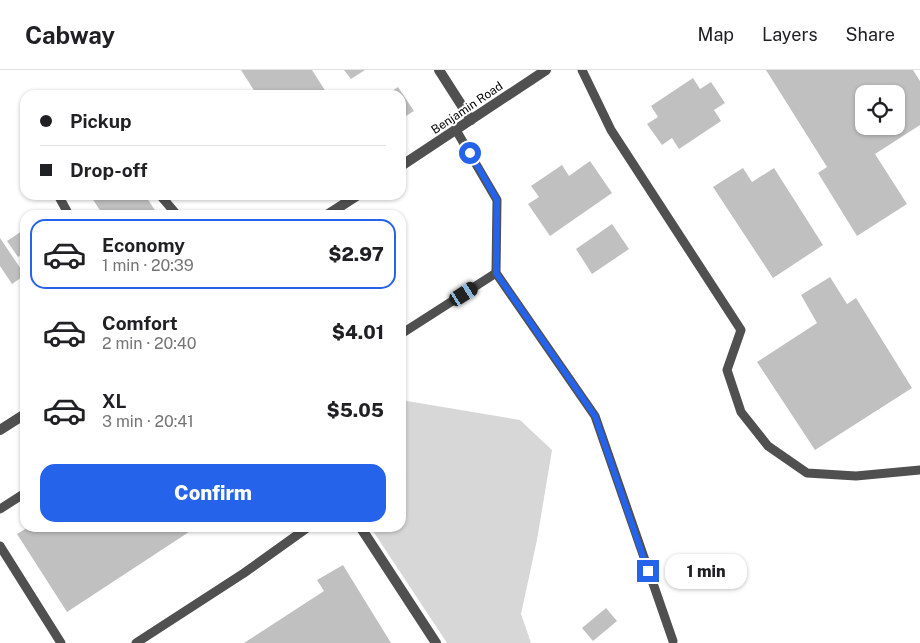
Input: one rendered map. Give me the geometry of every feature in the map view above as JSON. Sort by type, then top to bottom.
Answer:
[{"type":"street","points":[[439,70],[471,120]]},
{"type":"street","name":"Benjamin Road","points":[[406,163],[546,70]]},
{"type":"street","points":[[336,210],[350,200]]},
{"type":"street","points":[[0,430],[20,417]]},
{"type":"street","points":[[364,532],[436,643]]},
{"type":"lane","points":[[582,70],[611,130],[741,330],[727,370],[741,412],[768,446],[807,473],[856,476],[920,470]]},
{"type":"lane","points":[[456,130],[497,200],[496,273],[595,416],[673,641]]},
{"type":"lane","points":[[164,200],[173,210]]},
{"type":"lane","points":[[406,331],[496,273]]},
{"type":"lane","points":[[0,509],[20,496]]},
{"type":"lane","points":[[136,643],[244,573],[302,532]]},
{"type":"lane","points":[[0,546],[61,643]]},
{"type":"shaded area","points":[[406,401],[520,420],[552,450],[537,540],[521,614],[531,643],[447,643],[374,532],[406,532]]},
{"type":"building","points":[[241,70],[312,70],[325,90],[254,90]]},
{"type":"building","points":[[344,70],[365,70],[351,79]]},
{"type":"building","points":[[766,70],[913,70],[920,81],[920,125],[905,135],[905,85],[855,85],[855,135],[904,135],[875,154],[907,204],[857,236],[818,173],[827,167]]},
{"type":"building","points":[[693,78],[700,89],[711,82],[725,103],[714,110],[721,121],[679,149],[672,138],[662,145],[647,124],[658,117],[651,106]]},
{"type":"building","points":[[406,99],[414,111],[406,116]]},
{"type":"building","points":[[590,161],[612,193],[550,236],[528,204],[539,197],[531,186],[562,165],[569,176]]},
{"type":"building","points":[[743,168],[752,182],[774,168],[823,245],[773,278],[713,187]]},
{"type":"building","points":[[93,200],[148,200],[155,210],[100,210]]},
{"type":"building","points":[[612,224],[629,249],[592,274],[576,249]]},
{"type":"building","points":[[20,232],[20,256],[18,257],[7,241]]},
{"type":"building","points":[[0,238],[20,268],[20,278],[12,284],[0,266]]},
{"type":"building","points":[[830,277],[847,304],[856,298],[912,388],[815,450],[757,362],[817,323],[801,295]]},
{"type":"building","points":[[20,532],[189,532],[67,612],[17,534]]},
{"type":"building","points":[[343,565],[391,643],[244,643],[324,591],[317,580]]},
{"type":"building","points":[[606,608],[617,621],[593,641],[582,628]]},
{"type":"route","points":[[470,153],[497,200],[496,273],[595,416],[648,571]]}]
